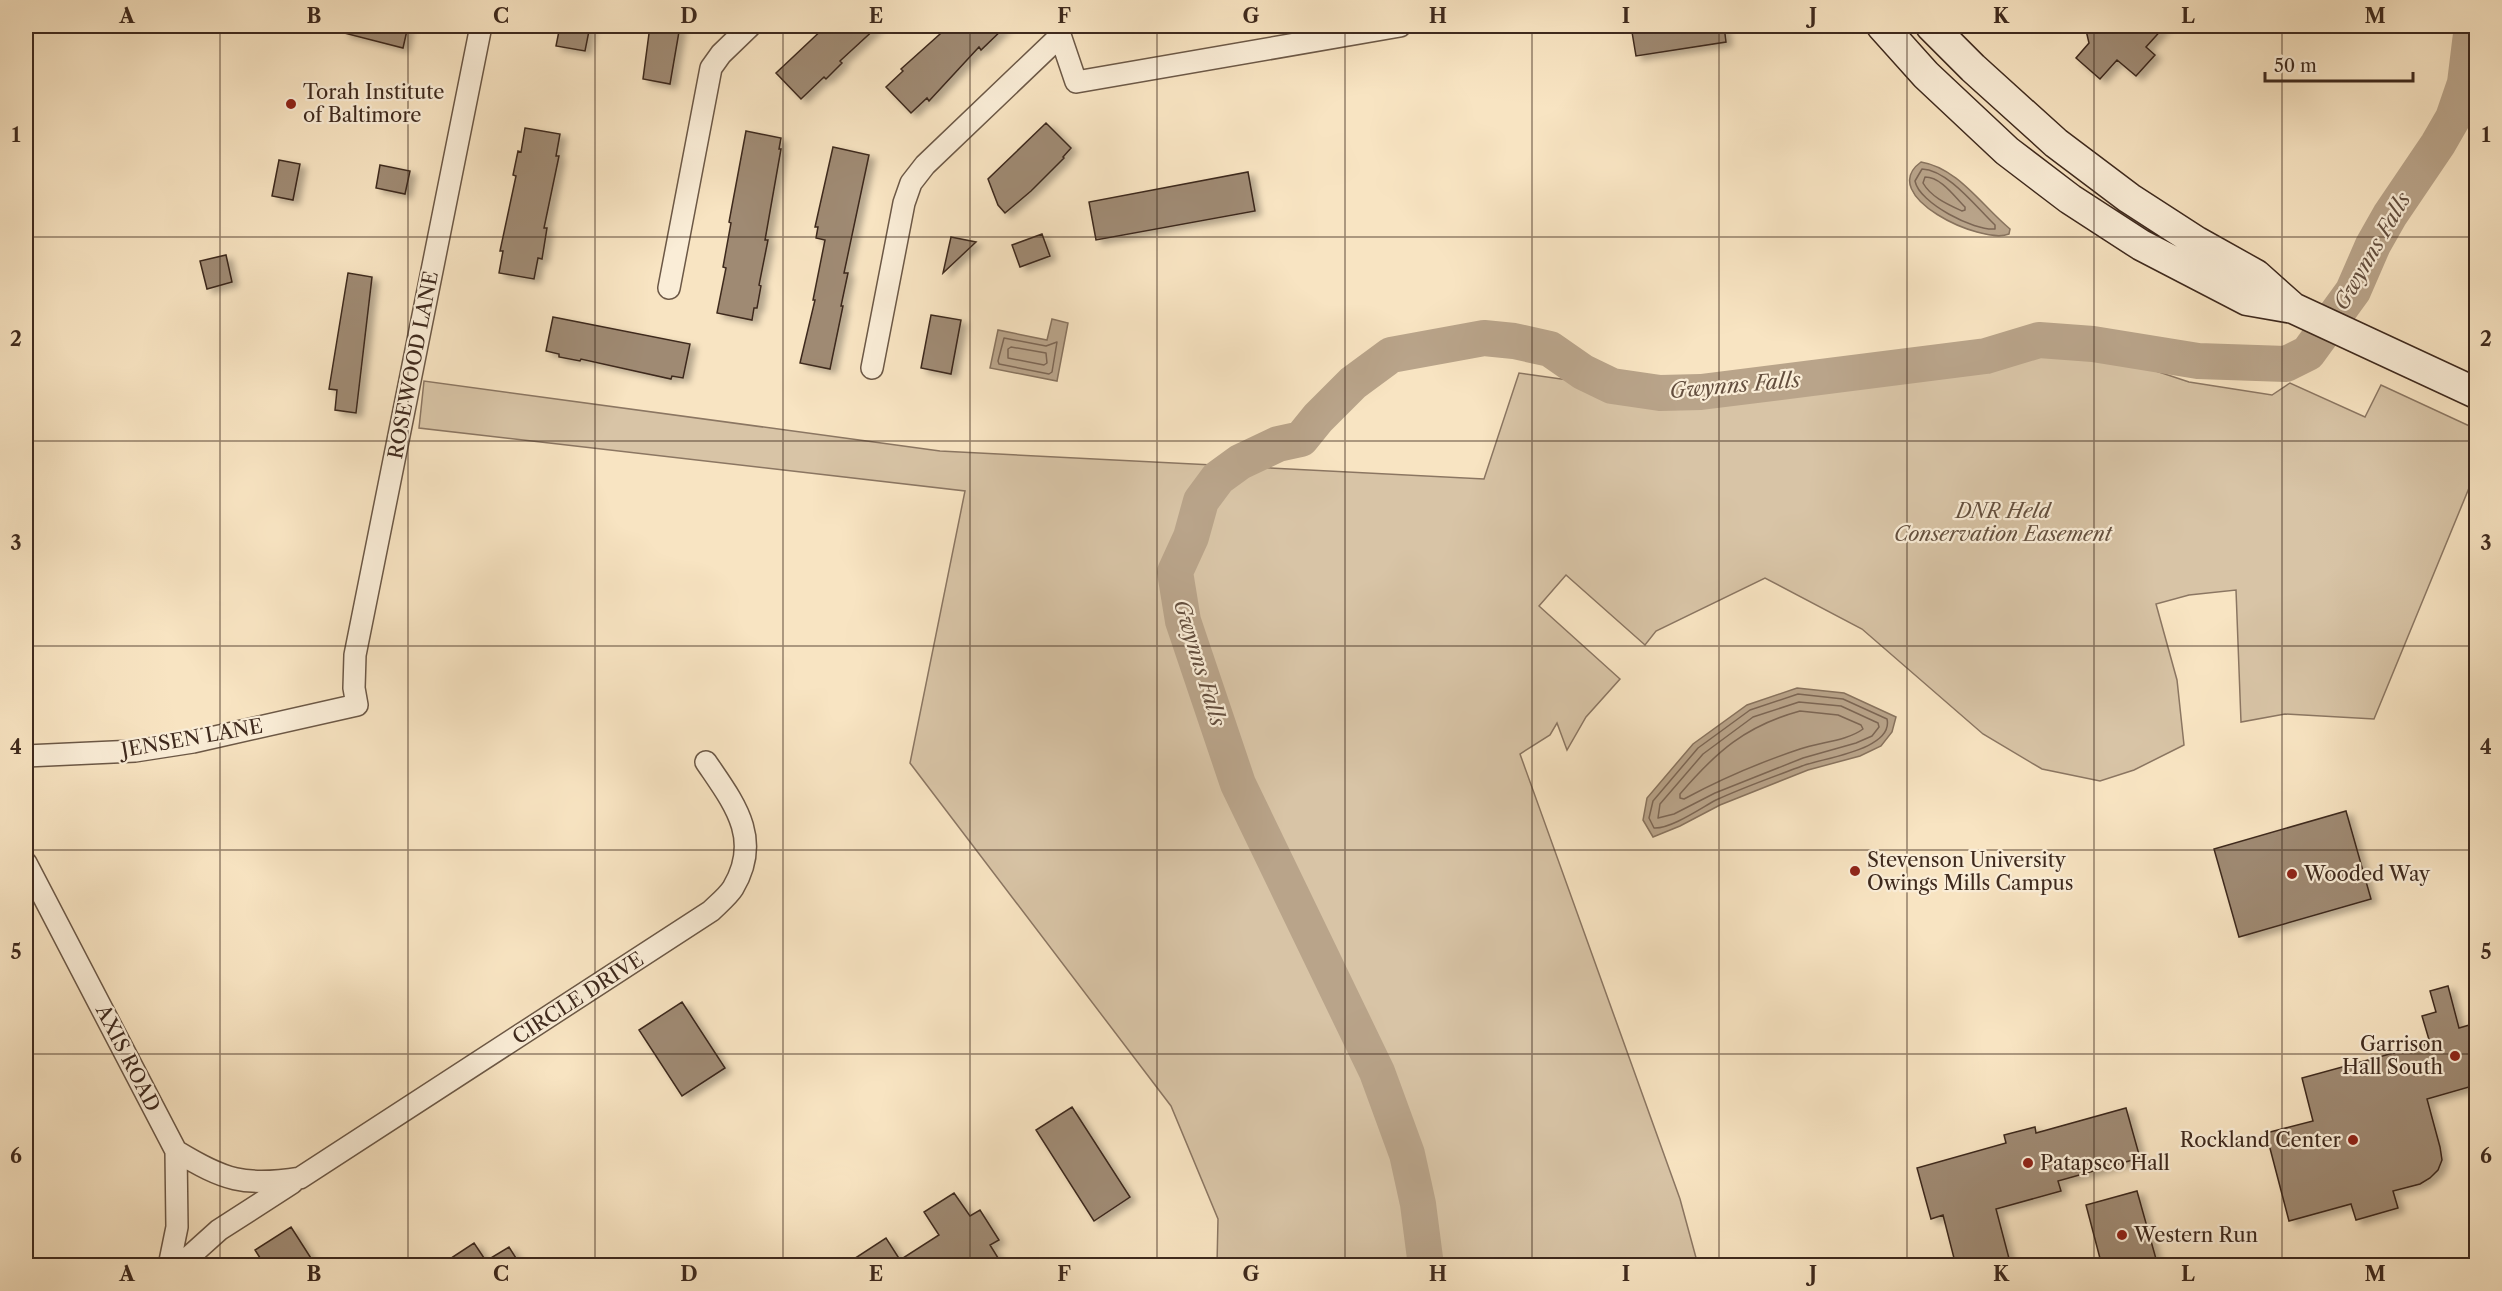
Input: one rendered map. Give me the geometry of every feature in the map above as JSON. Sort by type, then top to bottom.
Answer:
[{"type":"main road","points":[[1882,26],[1926,75],[1980,128],[2040,177],[2141,245],[2247,300],[2293,308],[2476,393]]},
{"type":"main road","points":[[1931,26],[1973,68],[2064,150],[2163,221],[2256,275],[2293,308]]},
{"type":"street","name":"ROSEWOOD LANE","points":[[357,705],[354,688],[354,655],[481,26]]},
{"type":"street","points":[[669,288],[711,68],[721,54],[750,26]]},
{"type":"street","points":[[872,368],[904,203],[911,183],[925,165],[1058,31],[1076,82],[1400,26]]},
{"type":"street","name":"JENSEN LANE","points":[[26,756],[135,751],[193,742],[357,705]]},
{"type":"street","name":"CIRCLE DRIVE","points":[[179,1266],[219,1230],[711,911],[732,889],[744,864],[745,831],[738,810],[706,762]]},
{"type":"street","name":"AXIS ROAD","points":[[26,863],[176,1151],[177,1227],[169,1266]]},
{"type":"street","name":"CIRCLE DRIVE","points":[[176,1151],[210,1171],[237,1180],[268,1183],[300,1178]]},
{"type":"green space","name":"DNR Held Conservation Easement","points":[[2032,330],[2189,382],[2272,395],[2290,383],[2365,417],[2381,385],[2476,429],[2476,471],[2374,719],[2285,714],[2241,722],[2236,590],[2189,595],[2156,604],[2177,680],[2184,745],[2134,770],[2100,781],[2042,769],[1983,734],[1862,629],[1765,578],[1656,631],[1645,645],[1566,575],[1539,606],[1620,679],[1586,717],[1567,750],[1557,723],[1550,735],[1520,754],[1680,1199],[1698,1265],[1217,1265],[1218,1219],[1171,1106],[910,763],[965,491],[419,428],[424,381],[940,451],[1484,479],[1519,373],[1632,389],[1727,393],[1955,356]]},
{"type":"water","points":[[1921,162],[1947,172],[1969,189],[2010,229],[2009,234],[1995,235],[1977,232],[1957,225],[1921,202],[1911,189],[1910,175]]},
{"type":"water","points":[[1052,319],[1068,323],[1057,381],[990,368],[998,330],[1047,340]]},
{"type":"water","points":[[1797,688],[1844,693],[1896,717],[1892,732],[1881,746],[1860,756],[1808,770],[1720,805],[1653,837],[1643,820],[1647,798],[1693,744],[1747,705]]},
{"type":"building","points":[[344,26],[408,26],[403,48],[344,33]]},
{"type":"building","points":[[560,26],[590,26],[585,51],[556,46]]},
{"type":"building","points":[[650,26],[680,26],[670,84],[643,79]]},
{"type":"building","points":[[826,26],[878,26],[840,61],[842,63],[826,79],[824,77],[801,99],[776,73]]},
{"type":"building","points":[[949,26],[1006,26],[981,50],[979,47],[929,101],[927,98],[911,113],[886,87],[903,71],[901,69]]},
{"type":"building","points":[[1631,26],[1724,26],[1726,42],[1636,56]]},
{"type":"building","points":[[2085,26],[2165,26],[2146,47],[2155,55],[2136,76],[2117,60],[2100,79],[2076,58],[2089,43]]},
{"type":"building","points":[[1046,123],[1071,148],[1031,191],[1005,213],[998,205],[988,179]]},
{"type":"building","points":[[525,128],[560,134],[556,156],[559,156],[544,228],[547,228],[542,259],[538,258],[534,279],[499,273],[503,251],[500,251],[516,176],[513,175],[518,151],[521,152]]},
{"type":"building","points":[[746,131],[781,138],[765,240],[768,240],[759,285],[761,286],[752,320],[717,313],[726,268],[723,267],[731,223],[729,222]]},
{"type":"building","points":[[833,147],[869,155],[844,273],[848,273],[830,369],[800,363],[815,300],[813,300],[825,240],[816,238],[818,227],[815,227]]},
{"type":"building","points":[[279,160],[300,164],[293,200],[272,196]]},
{"type":"building","points":[[380,165],[410,171],[405,194],[376,188]]},
{"type":"building","points":[[1248,172],[1255,211],[1096,240],[1089,202]]},
{"type":"building","points":[[1042,234],[1050,256],[1020,267],[1012,245]]},
{"type":"building","points":[[951,237],[976,242],[943,273]]},
{"type":"building","points":[[226,255],[232,282],[207,289],[200,261]]},
{"type":"building","points":[[348,273],[372,277],[356,413],[335,410],[337,390],[329,389]]},
{"type":"building","points":[[931,315],[961,320],[951,374],[921,368]]},
{"type":"building","points":[[553,317],[690,344],[683,378],[672,376],[671,379],[581,359],[580,361],[559,357],[559,354],[546,351]]},
{"type":"building","name":"Wooded Way","points":[[2346,811],[2371,899],[2239,937],[2214,849]]},
{"type":"building","name":"Rockland Center","points":[[2448,986],[2459,1028],[2476,1023],[2476,1085],[2427,1099],[2440,1147],[2442,1160],[2438,1170],[2420,1184],[2393,1191],[2398,1208],[2356,1220],[2351,1204],[2289,1221],[2266,1133],[2313,1121],[2302,1078],[2430,1043],[2422,1016],[2436,1012],[2430,991]]},
{"type":"building","points":[[682,1002],[725,1068],[682,1096],[639,1030]]},
{"type":"building","points":[[1072,1107],[1130,1197],[1094,1221],[1036,1130]]},
{"type":"building","name":"Patapsco Hall","points":[[2126,1108],[2140,1158],[2058,1181],[2061,1191],[1996,1209],[2011,1266],[1956,1266],[1943,1215],[1931,1219],[1917,1168],[2006,1143],[2004,1135],[2035,1127],[2036,1133]]},
{"type":"building","name":"Western Run","points":[[2137,1191],[2158,1266],[2102,1266],[2086,1205]]},
{"type":"building","points":[[954,1193],[970,1216],[980,1210],[999,1240],[990,1245],[1003,1266],[843,1266],[886,1238],[900,1260],[939,1235],[924,1212]]},
{"type":"building","points":[[291,1227],[316,1266],[265,1266],[255,1250]]},
{"type":"building","points":[[474,1243],[486,1261],[509,1247],[521,1266],[439,1266]]},
{"type":"waterway","name":"Gwynns Falls","points":[[1426,1266],[1418,1204],[1407,1154],[1377,1072],[1238,784],[1183,621],[1175,572],[1191,537],[1201,501],[1218,478],[1240,462],[1278,444],[1301,439],[1318,418],[1353,383],[1391,355],[1484,338],[1514,341],[1550,349],[1583,372],[1612,386],[1660,393],[1701,392],[1986,356],[2039,340],[2093,344],[2198,361],[2286,364],[2308,353],[2353,291],[2373,245],[2390,215],[2453,118],[2465,83],[2472,26]]},
{"type":"place","name":"Torah Institute of Baltimore","points":[[291,104]]},
{"type":"place","name":"Stevenson University Owings Mills Campus","points":[[1855,871]]},
{"type":"place","name":"Wooded Way","points":[[2292,874]]},
{"type":"place","name":"Garrison Hall South","points":[[2455,1056]]},
{"type":"place","name":"Rockland Center","points":[[2353,1140]]},
{"type":"place","name":"Patapsco Hall","points":[[2028,1163]]},
{"type":"place","name":"Western Run","points":[[2122,1235]]}]
